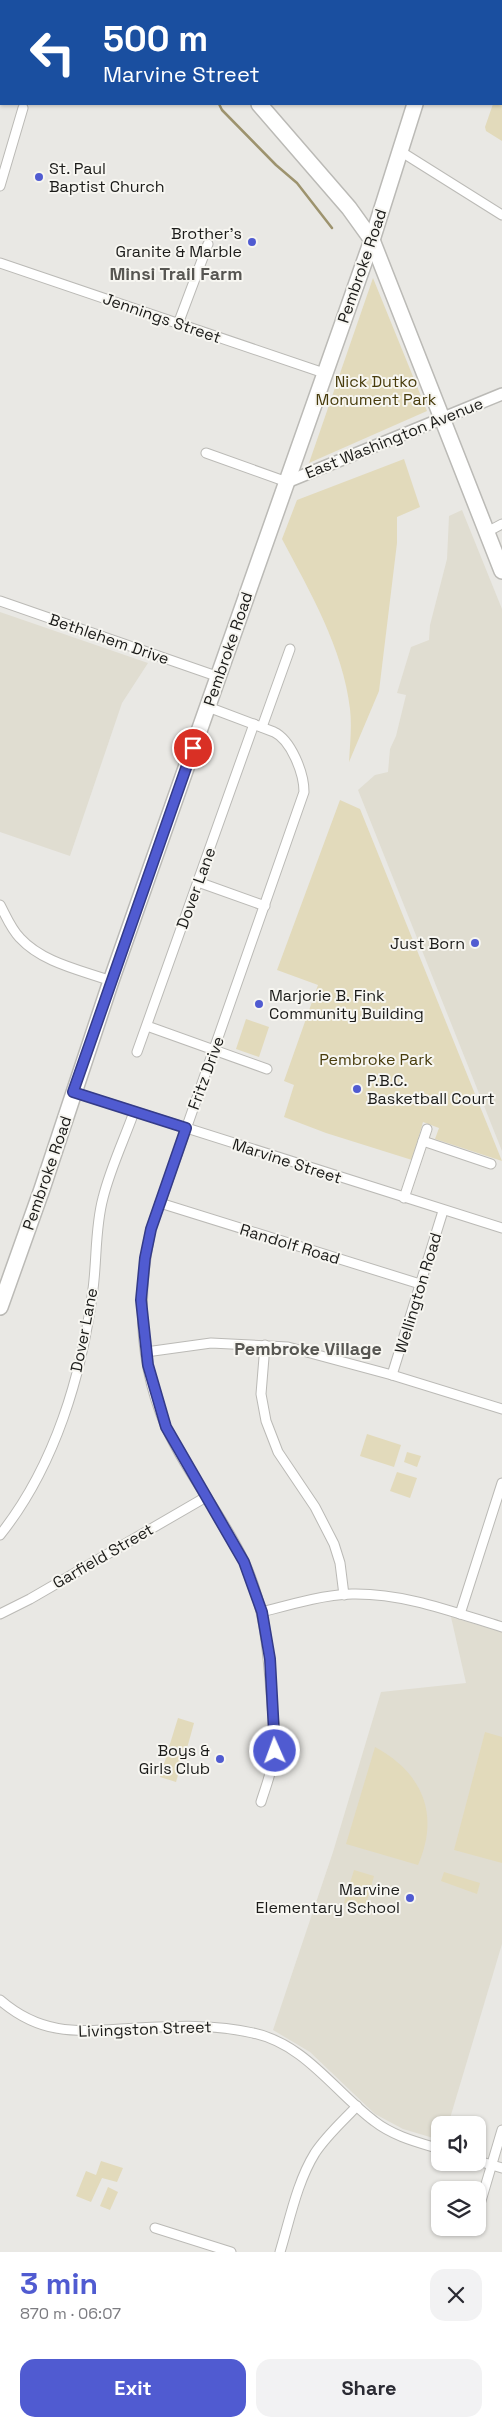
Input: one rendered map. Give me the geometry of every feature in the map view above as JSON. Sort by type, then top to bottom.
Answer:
[{"type":"main road","points":[[261,105],[349,208],[372,240],[400,306],[502,571]]},
{"type":"main road","name":"Pembroke Road","points":[[0,1307],[42,1190],[111,981],[372,240],[416,105]]},
{"type":"street","points":[[0,186],[23,108]]},
{"type":"street","points":[[400,151],[502,215]]},
{"type":"street","points":[[178,324],[208,244]]},
{"type":"street","name":"Jennings Street","points":[[0,263],[324,373]]},
{"type":"street","name":"East Washington Avenue","points":[[287,482],[502,394]]},
{"type":"street","points":[[206,453],[287,482]]},
{"type":"street","points":[[487,532],[502,524]]},
{"type":"street","name":"Bethlehem Drive","points":[[0,601],[218,676]]},
{"type":"street","name":"Dover Lane","points":[[137,1052],[198,882],[258,725],[290,649]]},
{"type":"street","name":"Fritz Drive","points":[[208,707],[279,734],[287,742],[303,783],[304,792],[266,906],[151,1229],[143,1270],[142,1314],[150,1374],[166,1427],[244,1562],[262,1612],[270,1659],[275,1743],[274,1760],[260,1802]]},
{"type":"street","points":[[198,882],[266,906]]},
{"type":"street","points":[[0,905],[15,933],[30,947],[56,961],[111,981]]},
{"type":"street","points":[[147,1026],[267,1068]]},
{"type":"street","name":"Marvine Street","points":[[73,1092],[443,1211],[502,1228]]},
{"type":"street","name":"Dover Lane","points":[[0,1535],[29,1494],[43,1467],[73,1384],[88,1321],[103,1198],[134,1112]]},
{"type":"street","points":[[404,1198],[427,1129]]},
{"type":"street","points":[[423,1142],[491,1164]]},
{"type":"street","name":"Randolf Road","points":[[160,1203],[420,1284]]},
{"type":"street","name":"Wellington Road","points":[[392,1375],[443,1211]]},
{"type":"street","points":[[146,1352],[211,1343],[265,1345],[305,1350],[502,1409]]},
{"type":"street","points":[[265,1345],[261,1394],[266,1421],[278,1452],[315,1507],[334,1544],[340,1563],[344,1595]]},
{"type":"street","points":[[460,1614],[502,1484]]},
{"type":"street","name":"Garfield Street","points":[[0,1614],[30,1599],[206,1497]]},
{"type":"street","points":[[262,1612],[310,1600],[344,1595],[406,1599],[502,1627]]},
{"type":"street","name":"Livingston Street","points":[[1,2004],[25,2019],[60,2030],[84,2032],[210,2026],[258,2034],[282,2043],[303,2057],[374,2121],[391,2132],[431,2146]]},
{"type":"street","points":[[280,2252],[302,2180],[313,2157],[328,2137],[357,2106]]},
{"type":"street","points":[[486,2185],[502,2130]]},
{"type":"street","points":[[486,2163],[502,2168]]},
{"type":"street","points":[[155,2228],[231,2252]]},
{"type":"shaded area","points":[[462,510],[502,609],[502,1151],[358,790],[375,775],[388,772],[390,749],[396,736],[406,695],[397,693],[411,647],[429,640],[430,625],[447,559],[449,516]]},
{"type":"shaded area","points":[[0,612],[148,663],[122,703],[70,856],[0,832]]},
{"type":"shaded area","name":"Marvine Elementary School","points":[[451,1617],[502,1632],[502,1944],[451,2116],[431,2116],[431,2137],[403,2129],[375,2114],[310,2052],[273,2030],[333,1852],[381,1692],[466,1683]]},
{"type":"green space","points":[[493,105],[502,105],[502,141],[486,131],[485,127]]},
{"type":"green space","name":"Nick Dutko Monument Park","points":[[373,278],[427,411],[309,463]]},
{"type":"green space","points":[[404,459],[420,507],[397,517],[397,543],[379,691],[349,762],[351,715],[340,664],[324,621],[282,539],[297,500]]},
{"type":"green space","name":"Pembroke Park","points":[[340,800],[360,809],[502,1161],[435,1139],[439,1128],[423,1122],[412,1160],[326,1133],[284,1117],[294,1085],[284,1081],[318,985],[277,970]]},
{"type":"green space","points":[[246,1019],[269,1027],[259,1057],[236,1049]]},
{"type":"green space","points":[[367,1434],[401,1445],[394,1467],[360,1456]]},
{"type":"green space","points":[[407,1452],[421,1456],[417,1467],[404,1462]]},
{"type":"green space","points":[[397,1472],[417,1478],[410,1498],[390,1491]]},
{"type":"green space","points":[[178,1718],[194,1723],[186,1752],[169,1747]]},
{"type":"green space","points":[[485,1732],[502,1737],[502,1863],[454,1850]]},
{"type":"green space","points":[[375,1747],[392,1757],[405,1769],[416,1783],[423,1797],[427,1813],[427,1829],[418,1865],[346,1844]]},
{"type":"green space","points":[[168,1751],[184,1755],[176,1782],[160,1777]]},
{"type":"green space","points":[[354,1870],[374,1876],[365,1908],[344,1903]]},
{"type":"green space","points":[[444,1872],[480,1883],[477,1894],[441,1881]]},
{"type":"green space","points":[[101,2161],[123,2168],[117,2182],[102,2178],[91,2202],[76,2196],[86,2171],[96,2175]]},
{"type":"green space","points":[[108,2187],[118,2192],[110,2210],[100,2206]]},
{"type":"waterway","points":[[220,105],[222,110],[276,165],[297,183],[332,228]]},
{"type":"place","name":"St. Paul Baptist Church","points":[[39,177]]},
{"type":"place","name":"Brother's Granite & Marble","points":[[252,242]]},
{"type":"place","name":"Just Born","points":[[475,943]]},
{"type":"place","name":"Marjorie B. Fink Community Building","points":[[259,1004]]},
{"type":"place","name":"P.B.C. Basketball Court","points":[[357,1089]]},
{"type":"place","name":"Boys & Girls Club","points":[[220,1759]]},
{"type":"place","name":"Marvine Elementary School","points":[[410,1898]]},
{"type":"district","name":"Minsi Trail Farm","points":[[176,273]]},
{"type":"district","name":"Pembroke Village","points":[[308,1348]]},
{"type":"route","points":[[193,748],[73,1092],[186,1128],[151,1229],[143,1270],[142,1322],[148,1365],[166,1427],[244,1562],[262,1612],[270,1659],[275,1751]]}]
